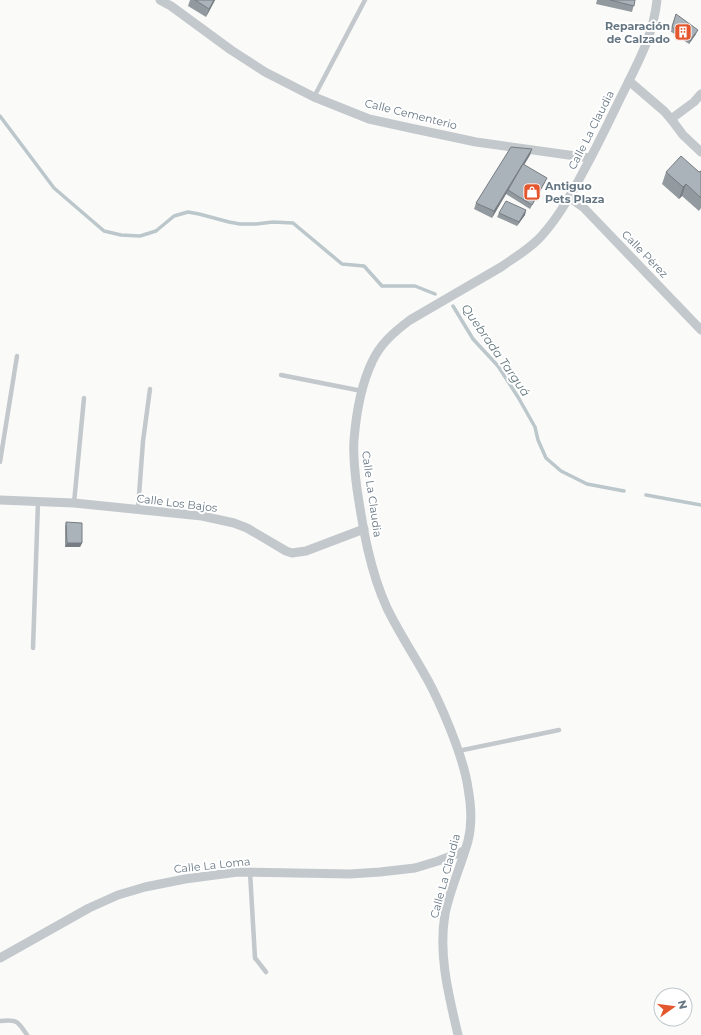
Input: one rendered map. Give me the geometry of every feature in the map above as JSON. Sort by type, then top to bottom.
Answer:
[{"type":"street","name":"Calle Cementerio","points":[[160,0],[171,6],[231,50],[265,72],[314,97],[369,119],[476,142],[590,158]]},
{"type":"street","name":"Calle La Claudia","points":[[458,1035],[445,976],[443,932],[445,914],[468,840],[470,802],[467,778],[446,717],[388,608],[374,574],[364,529],[356,477],[354,442],[357,416],[362,391],[372,362],[387,339],[396,330],[410,320],[501,267],[544,234],[569,198],[640,60],[651,33],[657,0]]},
{"type":"street","points":[[628,81],[664,111],[682,135],[701,152]]},
{"type":"street","points":[[671,119],[694,102],[701,94]]},
{"type":"street","name":"Calle Pérez","points":[[569,198],[583,207],[701,330]]},
{"type":"street","name":"Calle Los Bajos","points":[[0,500],[138,509],[202,516],[234,523],[247,528],[292,553],[306,551],[364,529]]},
{"type":"street","name":"Calle La Loma","points":[[0,958],[89,908],[118,895],[145,887],[185,879],[238,872],[350,874],[380,872],[415,868],[464,851]]},
{"type":"lane","points":[[314,97],[365,0]]},
{"type":"lane","points":[[0,462],[17,356]]},
{"type":"lane","points":[[281,376],[362,391]]},
{"type":"lane","points":[[138,509],[143,442],[150,389]]},
{"type":"lane","points":[[74,504],[84,398]]},
{"type":"lane","points":[[33,648],[38,502]]},
{"type":"lane","points":[[458,751],[559,730]]},
{"type":"lane","points":[[250,872],[255,958],[266,972]]},
{"type":"lane","points":[[0,1021],[15,1020],[20,1024],[27,1035]]},
{"type":"building","points":[[195,0],[214,0],[209,9]]},
{"type":"building","points":[[610,0],[635,0],[634,6]]},
{"type":"building","name":"Reparación de Calzado","points":[[676,14],[698,30],[690,40],[672,27]]},
{"type":"building","points":[[511,147],[532,149],[494,211],[476,203]]},
{"type":"building","points":[[681,156],[699,172],[701,171],[701,198],[686,184],[683,187],[666,172]]},
{"type":"building","points":[[523,164],[547,178],[532,205],[508,190]]},
{"type":"building","points":[[506,201],[526,210],[519,222],[499,213]]},
{"type":"building","points":[[66,522],[82,523],[82,543],[67,543]]},
{"type":"waterway","name":"Quebrada Targuá","points":[[0,116],[54,188],[104,231],[121,235],[140,236],[156,231],[174,216],[188,212],[240,224],[273,222],[293,223],[342,264],[364,266],[382,286],[415,286],[435,294]]},
{"type":"waterway","name":"Quebrada Targuá","points":[[453,306],[473,339],[498,366],[518,397],[535,427],[538,440],[546,458],[561,471],[587,484],[624,491]]},
{"type":"waterway","name":"Quebrada Targuá","points":[[646,495],[701,505]]},
{"type":"place","name":"Reparación de Calzado","points":[[683,32]]},
{"type":"place","name":"Antiguo Pets Plaza","points":[[532,192]]}]
